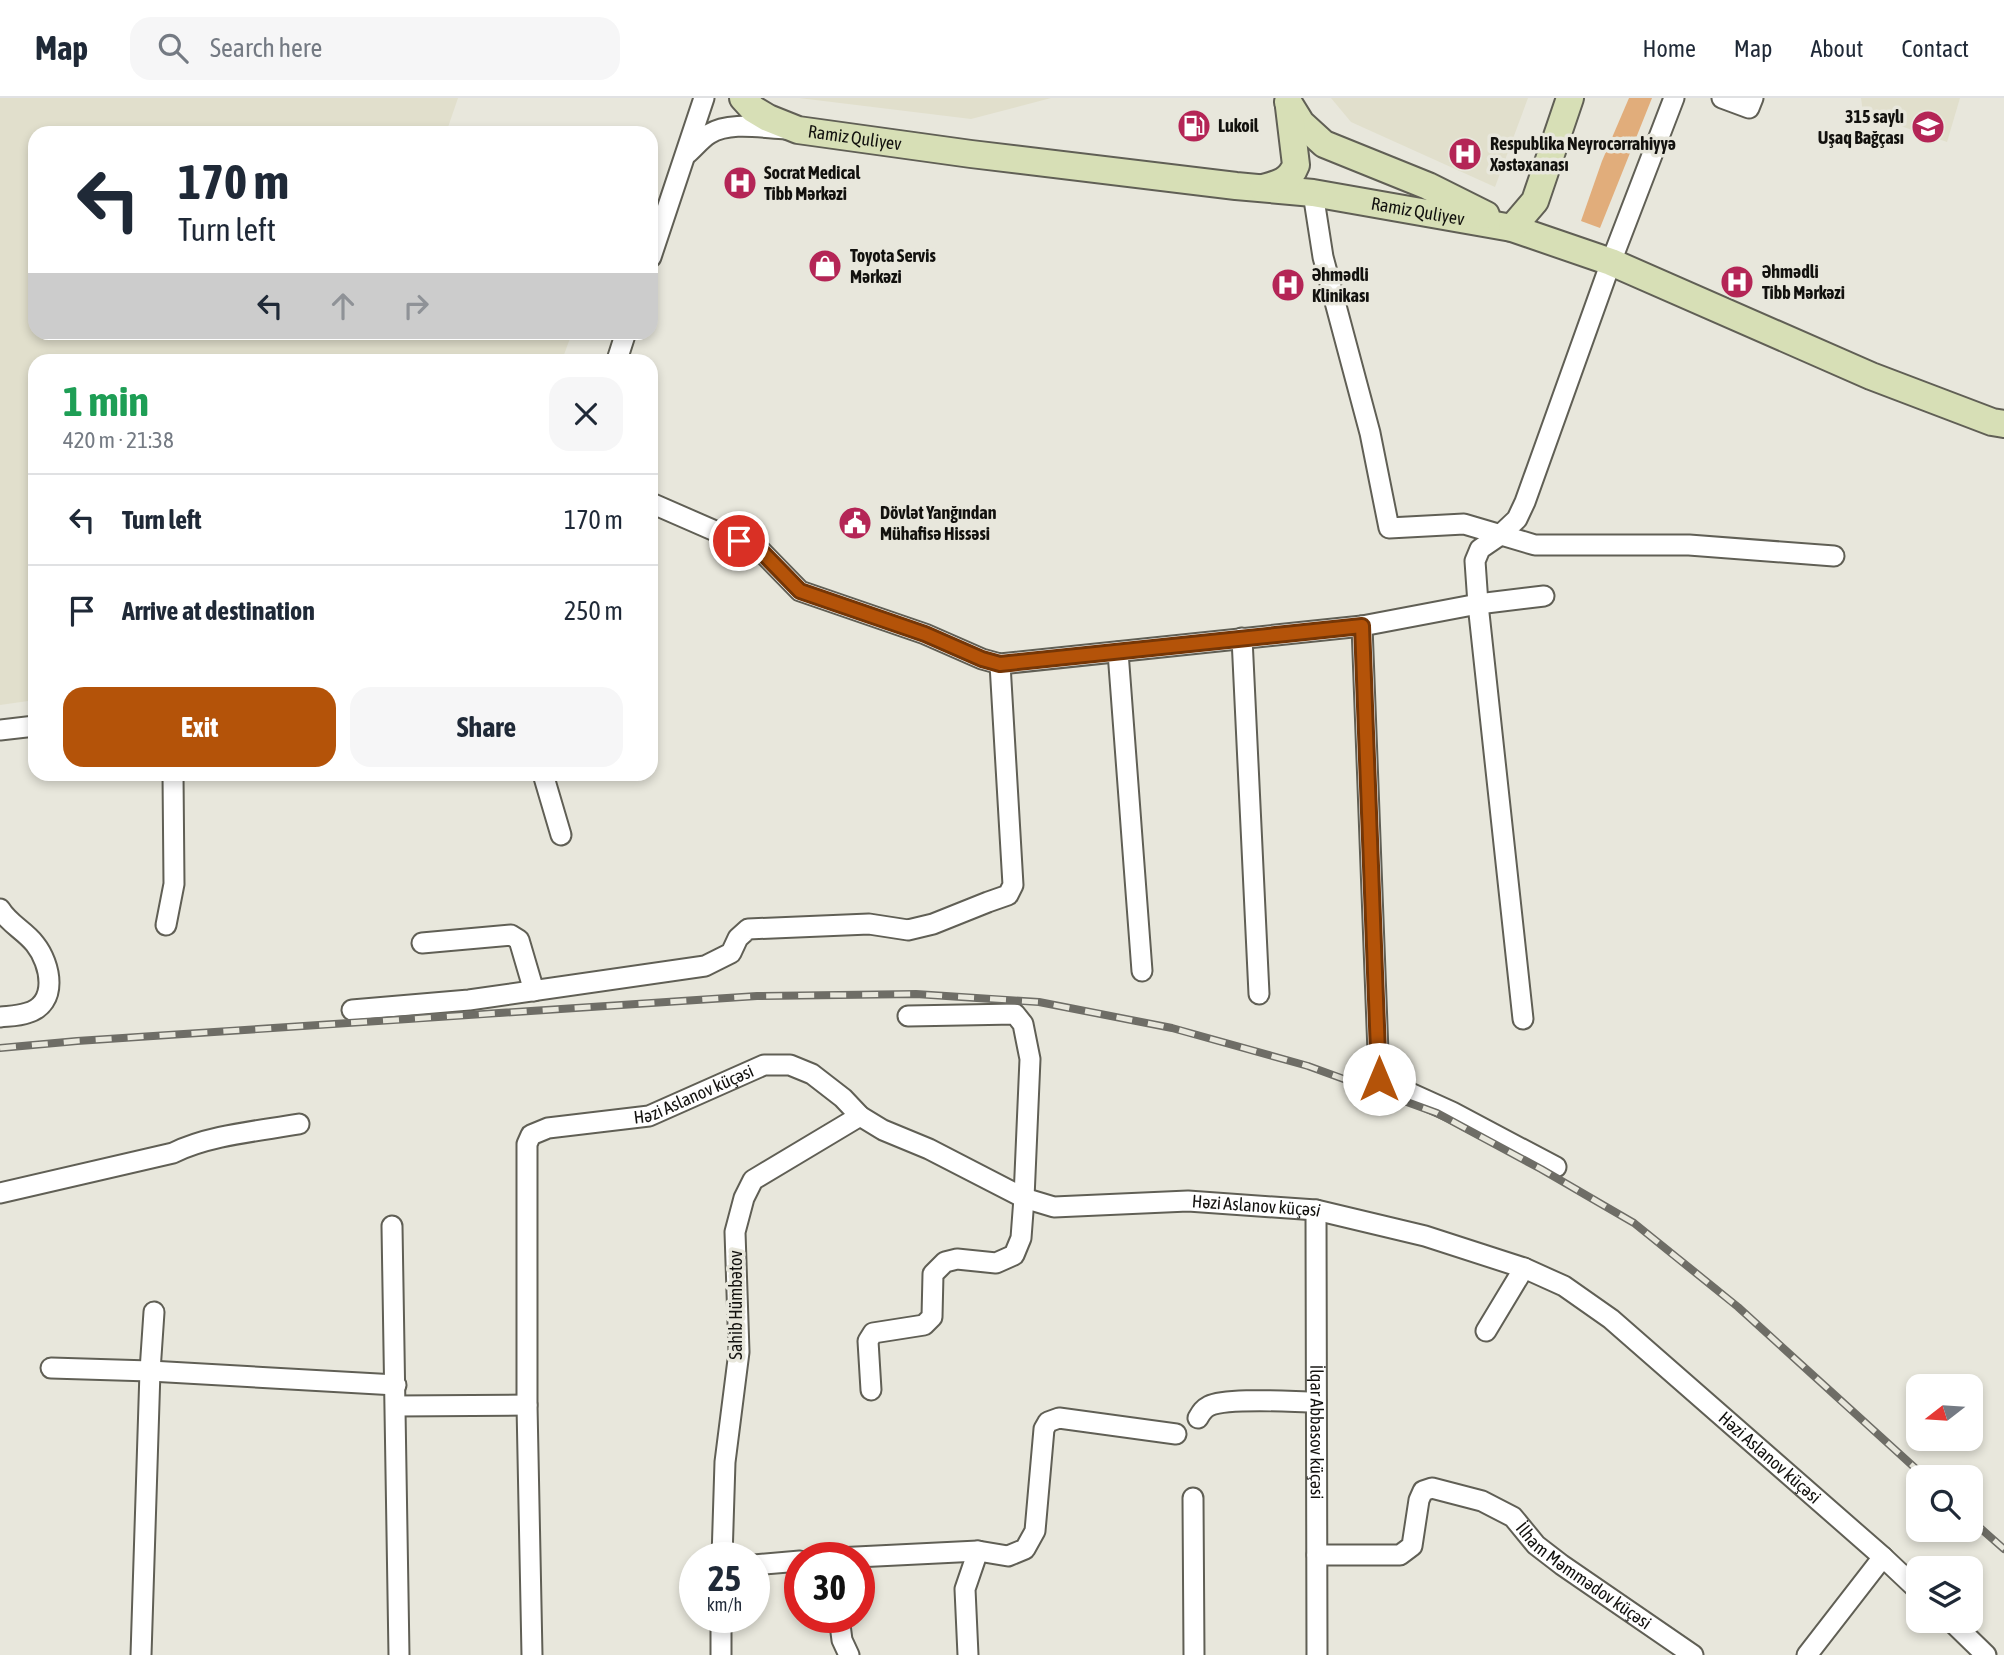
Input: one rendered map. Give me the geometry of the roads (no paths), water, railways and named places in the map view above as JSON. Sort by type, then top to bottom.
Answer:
[{"type":"main road","name":"Ramiz Quliyev","points":[[743,98],[753,109],[768,118],[798,130],[971,154],[1313,193],[1512,228],[1611,262],[1871,376],[1992,422],[2004,424]]},
{"type":"main road","points":[[1288,100],[1301,123],[1324,144],[1428,186],[1512,228],[1535,201],[1570,98]]},
{"type":"main road","points":[[1261,188],[1286,180],[1296,165],[1288,100]]},
{"type":"main road","points":[[1288,100],[1313,193]]},
{"type":"street","points":[[658,236],[704,98]]},
{"type":"street","points":[[1523,1019],[1475,561],[1480,549],[1517,519],[1525,502],[1611,262],[1674,98]]},
{"type":"street","points":[[1722,98],[1749,108],[1753,98]]},
{"type":"street","points":[[685,156],[706,136],[723,129],[741,127],[798,130]]},
{"type":"street","points":[[1313,193],[1324,257],[1370,433],[1390,528],[1464,524],[1535,545],[1689,545],[1833,556]]},
{"type":"street","points":[[658,506],[761,551],[800,591],[925,634],[1000,664],[1362,626],[1478,604],[1544,596]]},
{"type":"street","points":[[1362,626],[1379,1079],[1452,1112],[1556,1167]]},
{"type":"street","points":[[1242,638],[1259,994]]},
{"type":"street","points":[[1118,652],[1142,971]]},
{"type":"street","points":[[352,1010],[469,1000],[705,966],[731,953],[738,938],[748,929],[869,924],[908,930],[933,924],[1008,895],[1013,885],[1000,664]]},
{"type":"street","points":[[0,730],[28,727]]},
{"type":"street","points":[[166,925],[174,884],[173,781]]},
{"type":"street","points":[[545,781],[561,835]]},
{"type":"street","points":[[0,909],[10,923],[35,943],[50,974],[49,993],[41,1005],[29,1013],[0,1017]]},
{"type":"street","points":[[422,943],[512,935],[519,940],[534,990]]},
{"type":"street","points":[[871,1390],[868,1341],[873,1333],[924,1325],[932,1317],[933,1274],[945,1262],[957,1259],[996,1263],[1014,1255],[1021,1238],[1030,1059],[1023,1024],[1015,1014],[908,1016]]},
{"type":"street","name":"Həzi Aslanov küçəsi","points":[[527,1405],[527,1144],[531,1135],[548,1128],[649,1116],[764,1065],[790,1065],[812,1074],[843,1098],[860,1116],[883,1130],[929,1149],[1024,1198],[1054,1207],[1188,1201],[1316,1210],[1425,1236],[1524,1268],[1564,1286],[1611,1319],[1906,1579]]},
{"type":"street","name":"Sahib Hümbətov","points":[[722,1542],[725,1462],[739,1352],[736,1232],[744,1198],[753,1180],[860,1116]]},
{"type":"street","points":[[0,1193],[173,1153],[218,1139],[299,1124]]},
{"type":"street","name":"İlqar Abbasov küçəsi","points":[[1316,1210],[1317,1655]]},
{"type":"street","points":[[392,1226],[399,1655]]},
{"type":"street","points":[[1486,1331],[1524,1268]]},
{"type":"street","points":[[141,1655],[154,1312]]},
{"type":"street","points":[[51,1368],[396,1385]]},
{"type":"street","points":[[1198,1418],[1206,1407],[1224,1402],[1316,1402]]},
{"type":"street","points":[[396,1406],[527,1405],[532,1655]]},
{"type":"street","points":[[875,1556],[978,1551],[1007,1556],[1025,1549],[1035,1531],[1044,1429],[1048,1422],[1059,1419],[1176,1434]]},
{"type":"street","name":"İlham Məmmədov küçəsi","points":[[1317,1555],[1400,1555],[1412,1546],[1419,1500],[1423,1491],[1432,1488],[1482,1501],[1513,1517],[1536,1545],[1562,1565],[1693,1655]]},
{"type":"street","points":[[1193,1498],[1194,1655]]},
{"type":"street","points":[[968,1655],[965,1590],[978,1551]]},
{"type":"street","points":[[1807,1655],[1883,1557]]},
{"type":"street","points":[[721,1633],[721,1655]]},
{"type":"street","points":[[841,1633],[849,1655]]},
{"type":"street","points":[[1963,1633],[1986,1655]]},
{"type":"railway","points":[[0,1048],[757,996],[916,994],[1039,1002],[1172,1028],[1308,1066],[1437,1113],[1634,1223],[1738,1307],[1912,1465]]},
{"type":"railway","points":[[1983,1530],[2004,1549]]},
{"type":"place","name":"Lukoil","points":[[1194,126]]},
{"type":"place","name":"315 saylı Uşaq Bağçası","points":[[1928,127]]},
{"type":"place","name":"Respublika Neyrocərrahiyyə Xəstəxanası","points":[[1465,154]]},
{"type":"place","name":"Socrat Medical Tibb Mərkəzi","points":[[740,183]]},
{"type":"place","name":"Toyota Servis Mərkəzi","points":[[825,266]]},
{"type":"place","name":"Əhmədli Tibb Mərkəzi","points":[[1737,282]]},
{"type":"place","name":"Əhmədli Klinikası","points":[[1288,285]]},
{"type":"place","name":"Dövlət Yanğından Mühafisə Hissəsi","points":[[855,523]]}]
